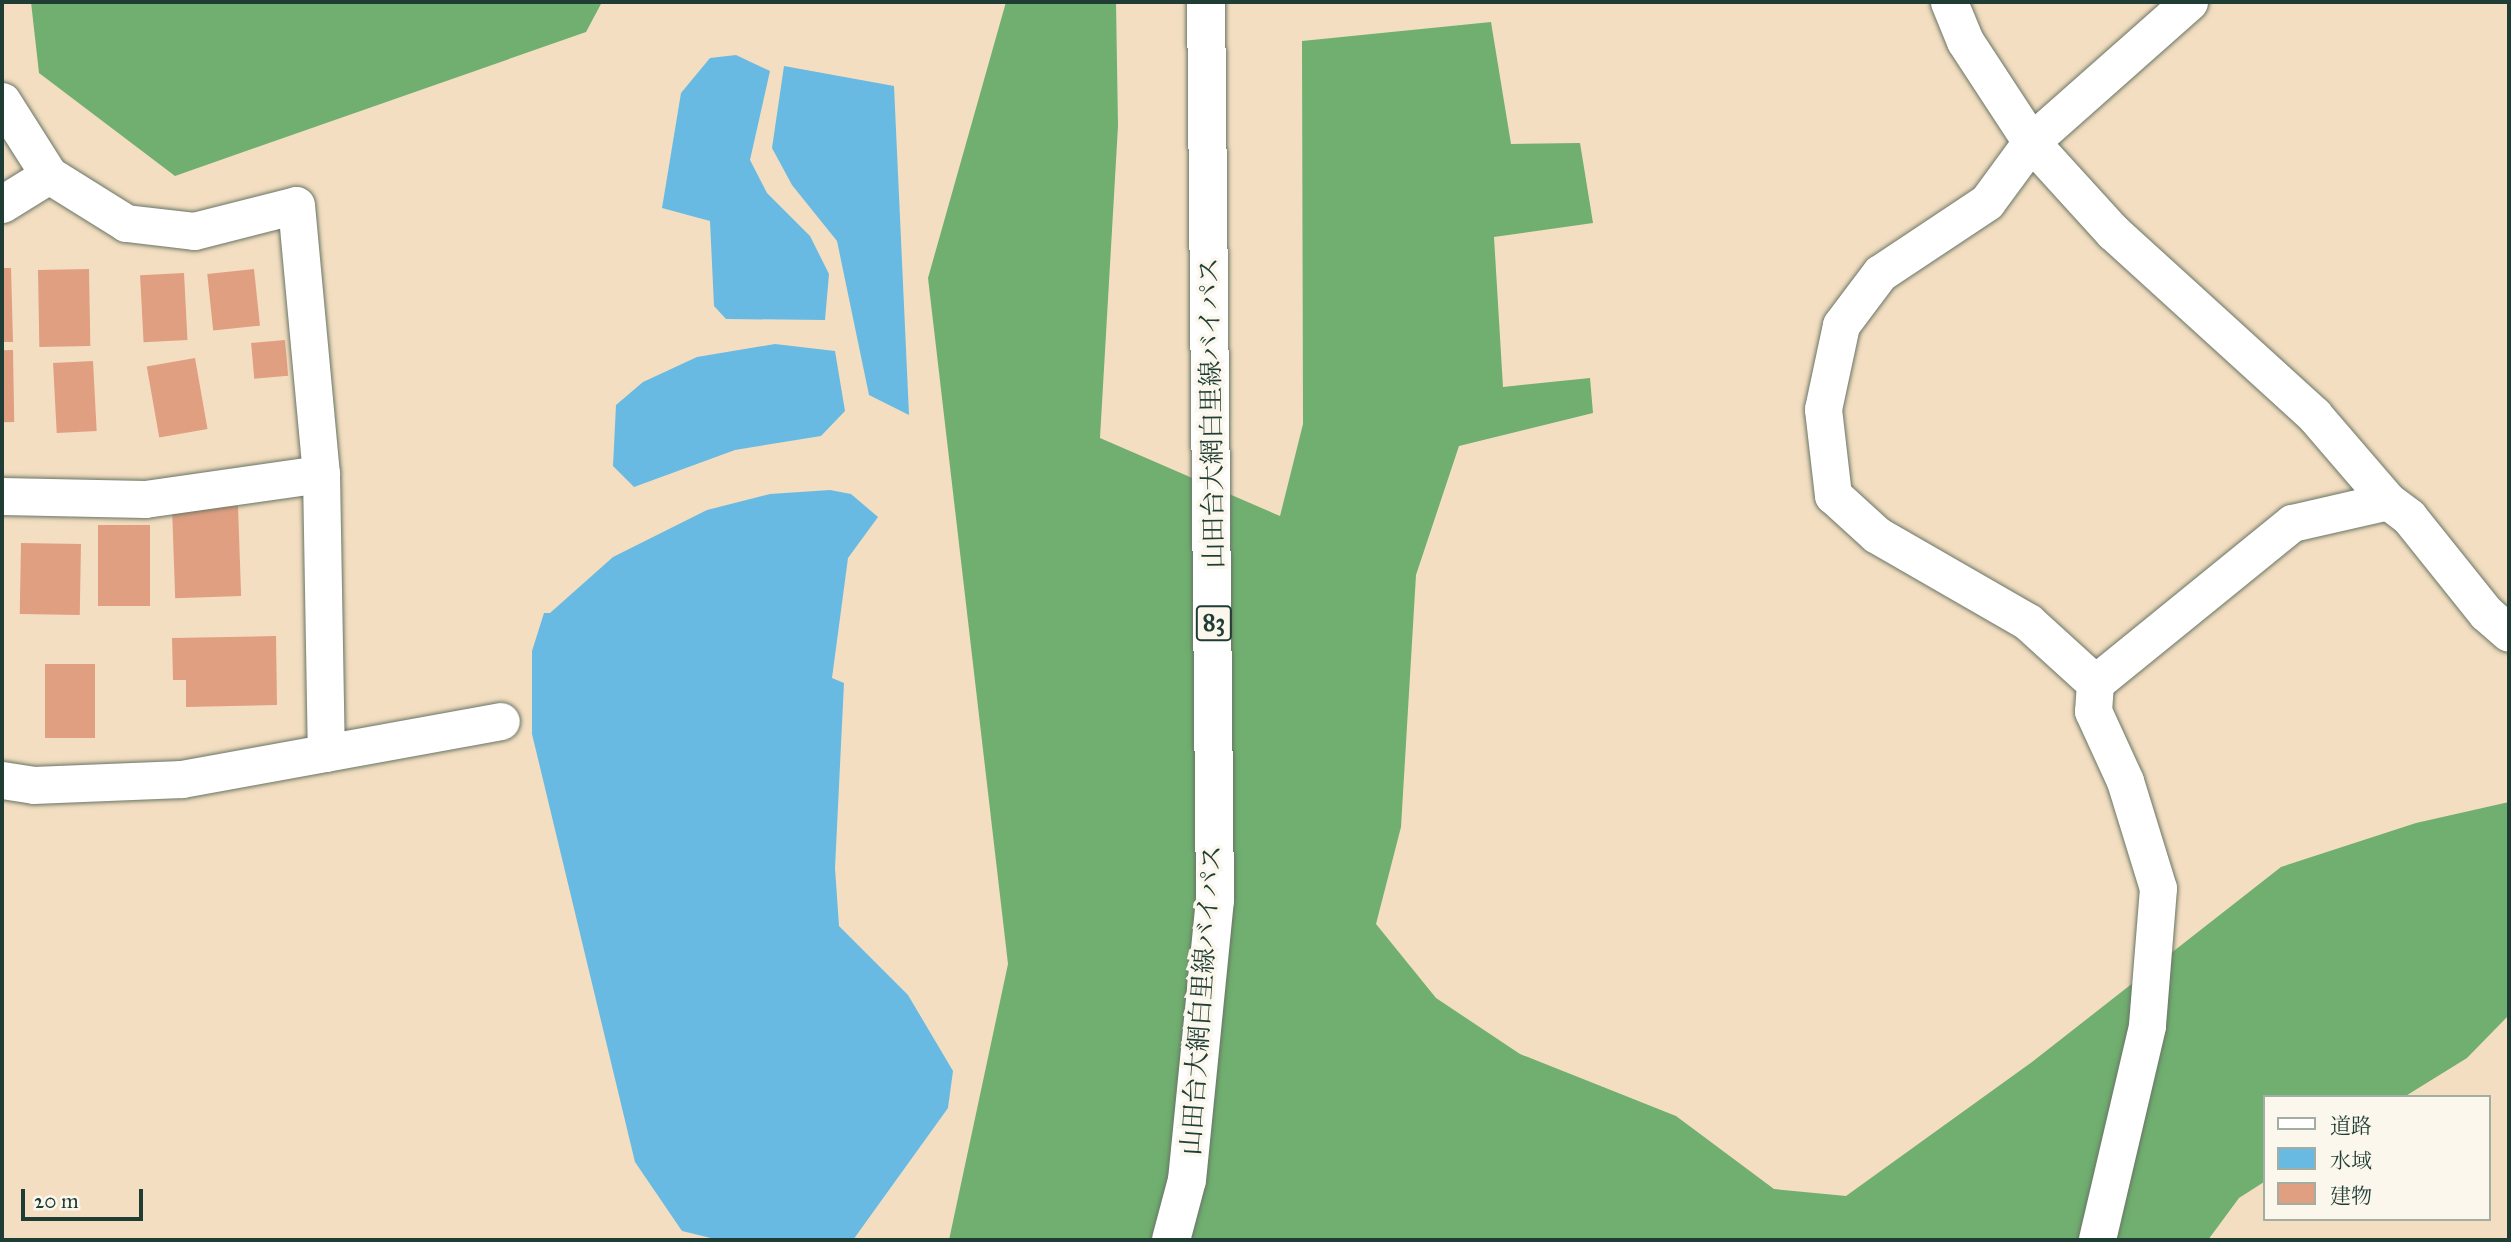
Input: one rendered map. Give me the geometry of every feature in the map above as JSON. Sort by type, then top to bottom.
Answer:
[{"type":"main road","name":"山田台大網白里線バイパス","points":[[1171,1240],[1187,1180],[1215,901],[1206,2]]},
{"type":"street","points":[[1948,2],[1965,41],[2031,142],[2113,232],[2314,415],[2388,501],[2409,517],[2486,613],[2509,633]]},
{"type":"street","points":[[2095,683],[2028,622],[1877,535],[1833,495],[1823,408],[1841,325],[1880,273],[1987,202],[2031,142],[2189,2]]},
{"type":"street","points":[[2,101],[49,175],[126,223],[194,230],[296,205],[321,474],[326,753]]},
{"type":"street","points":[[2,204],[49,175]]},
{"type":"street","points":[[2,496],[145,499],[321,474]]},
{"type":"street","points":[[2097,1240],[2147,1026],[2158,888],[2125,781],[2094,711],[2095,683],[2292,523],[2388,501]]},
{"type":"street","points":[[2,780],[33,785],[182,779],[501,720]]},
{"type":"green space","points":[[31,2],[602,2],[586,32],[175,176],[39,73]]},
{"type":"green space","points":[[1006,2],[1116,2],[1118,126],[1100,438],[1280,516],[1303,424],[1302,41],[1491,22],[1511,144],[1580,143],[1593,223],[1494,237],[1503,387],[1590,378],[1593,413],[1459,446],[1416,575],[1401,827],[1376,924],[1436,998],[1520,1054],[1676,1116],[1774,1189],[1846,1196],[2032,1062],[2281,867],[2416,823],[2509,802],[2509,1015],[2467,1058],[2407,1095],[2262,1095],[2262,1183],[2239,1198],[2208,1240],[949,1240],[1008,964],[928,278]]},
{"type":"water","points":[[736,55],[770,71],[750,160],[767,193],[810,236],[829,274],[825,320],[726,319],[714,306],[710,221],[662,208],[681,93],[710,58]]},
{"type":"water","points":[[784,66],[894,86],[909,415],[869,395],[837,241],[792,185],[772,148]]},
{"type":"water","points":[[775,344],[835,351],[845,411],[821,436],[735,450],[634,487],[613,466],[616,405],[643,382],[697,357]]},
{"type":"water","points":[[830,490],[851,494],[878,517],[848,558],[832,678],[844,683],[835,868],[839,926],[908,995],[953,1071],[948,1108],[853,1240],[719,1240],[682,1231],[635,1162],[532,734],[532,651],[544,613],[550,613],[613,557],[707,510],[770,494]]},
{"type":"building","points":[[2,268],[11,268],[13,342],[2,342]]},
{"type":"building","points":[[89,269],[90,346],[39,347],[38,270]]},
{"type":"building","points":[[254,269],[260,326],[213,331],[207,274]]},
{"type":"building","points":[[184,273],[188,340],[144,342],[140,275]]},
{"type":"building","points":[[285,340],[288,376],[254,379],[251,343]]},
{"type":"building","points":[[2,350],[13,350],[14,422],[3,422]]},
{"type":"building","points":[[195,358],[208,429],[159,437],[147,367]]},
{"type":"building","points":[[93,361],[97,431],[57,433],[53,363]]},
{"type":"building","points":[[238,506],[241,596],[175,598],[172,508]]},
{"type":"building","points":[[98,525],[150,525],[150,606],[98,606]]},
{"type":"building","points":[[21,543],[81,544],[80,615],[20,614]]},
{"type":"building","points":[[276,636],[277,705],[186,707],[186,680],[173,680],[172,638]]},
{"type":"building","points":[[45,664],[95,664],[95,738],[45,738]]}]
